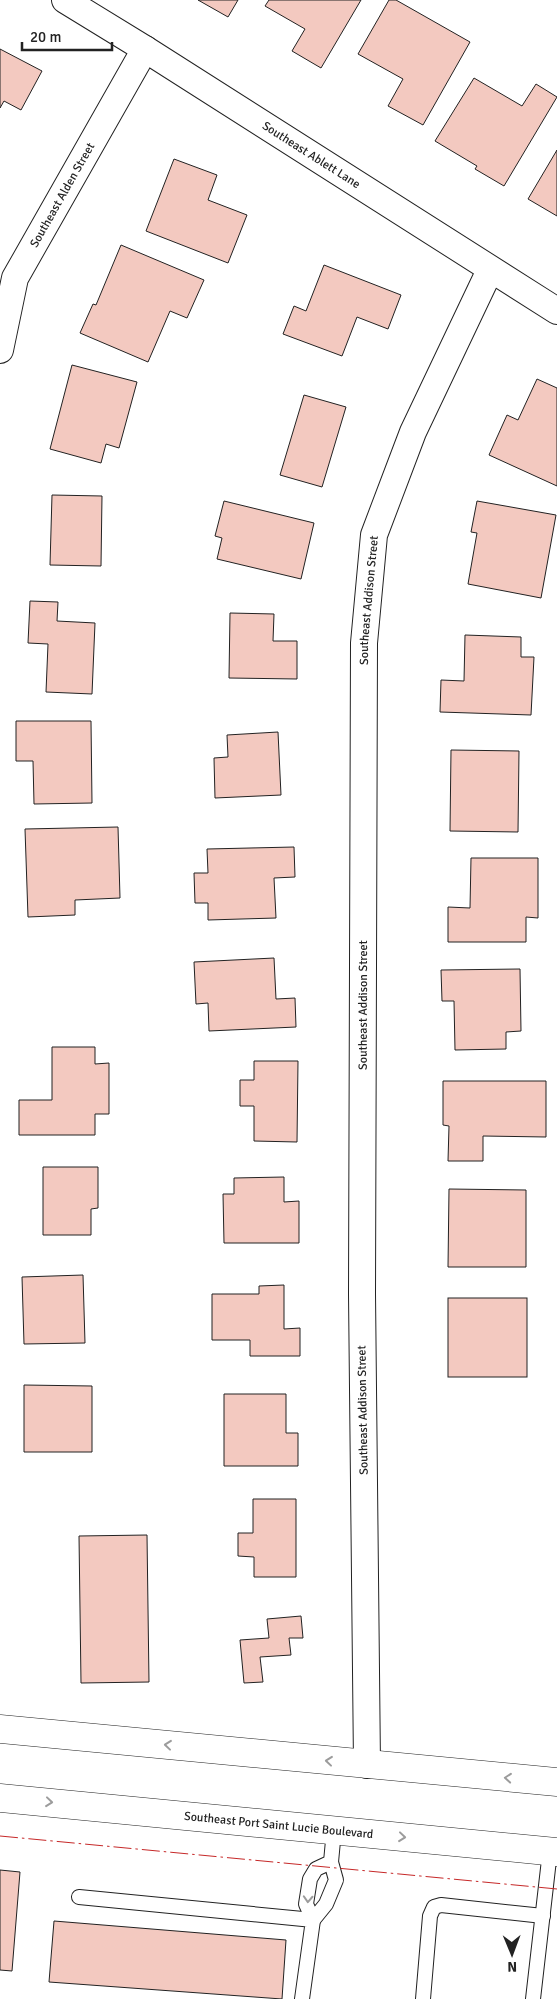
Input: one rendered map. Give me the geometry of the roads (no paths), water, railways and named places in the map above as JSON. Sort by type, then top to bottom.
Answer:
[{"type":"main road","points":[[0,1729],[557,1782]]},
{"type":"main road","name":"Southeast Port Saint Lucie Boulevard","points":[[0,1798],[553,1851]]},
{"type":"street","name":"Southeast Ablett Lane","points":[[65,0],[146,49],[557,311]]},
{"type":"street","name":"Southeast Alden Street","points":[[0,350],[16,278],[146,49]]},
{"type":"street","name":"Southeast Addison Street","points":[[367,1765],[362,1294],[364,643],[374,536],[412,432],[490,270]]},
{"type":"lane","points":[[302,1999],[313,1920],[326,1904],[336,1880],[331,1862],[334,1830]]},
{"type":"lane","points":[[533,1999],[553,1851]]},
{"type":"lane","points":[[313,1920],[306,1904],[310,1879],[316,1869],[331,1862]]},
{"type":"lane","points":[[79,1897],[313,1920]]},
{"type":"lane","points":[[424,1999],[430,1916],[434,1907],[441,1905],[543,1916]]}]
